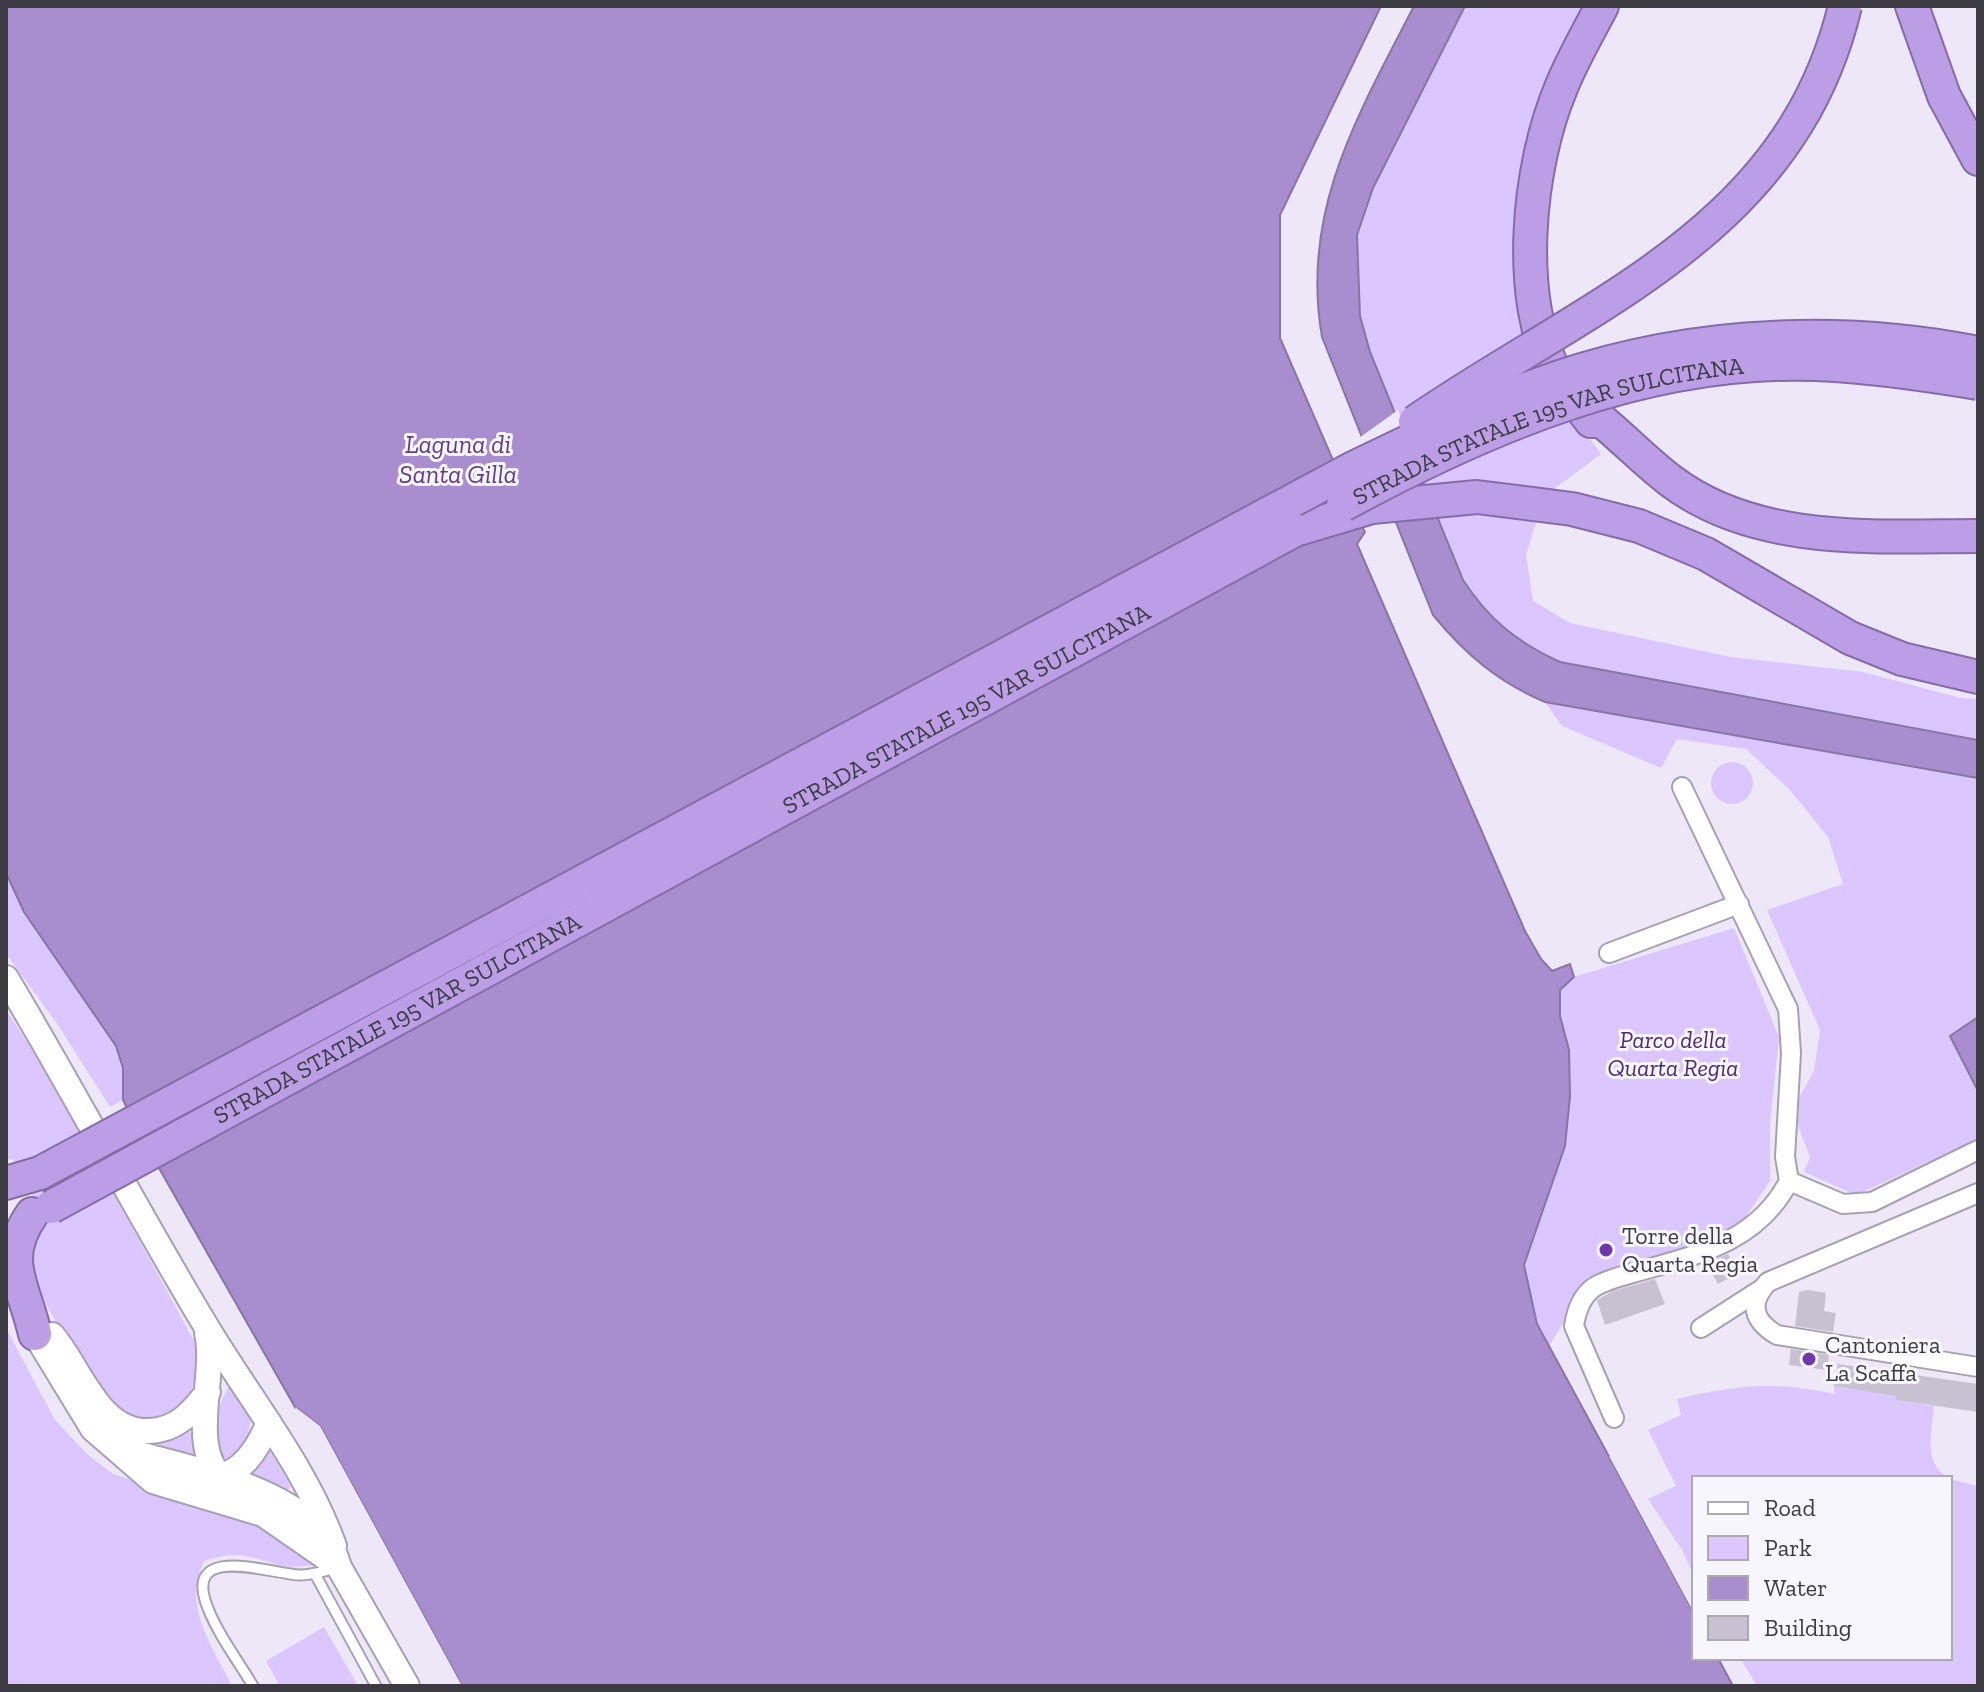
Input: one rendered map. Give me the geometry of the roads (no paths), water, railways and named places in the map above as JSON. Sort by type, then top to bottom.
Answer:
[{"type":"highway","points":[[1602,6],[1560,90],[1537,172],[1530,247],[1540,329],[1557,376],[1591,421],[1602,421],[1673,482],[1726,511],[1829,535],[1978,536]]},
{"type":"highway","points":[[1353,468],[1442,403],[1673,259],[1731,207],[1783,145],[1821,75],[1845,6]]},
{"type":"highway","points":[[1912,6],[1924,49],[1944,96],[1978,159]]},
{"type":"highway","name":"STRADA STATALE 195 VAR SULCITANA","points":[[6,1183],[40,1173],[1353,468],[1519,391],[1649,354],[1723,341],[1822,336],[1911,342],[1978,353]]},
{"type":"highway","name":"STRADA STATALE 195 VAR SULCITANA","points":[[30,1214],[1295,530],[1384,483],[1523,420],[1599,393],[1741,367],[1813,364],[1904,371],[1978,383]]},
{"type":"highway","points":[[1295,530],[1372,507],[1477,497],[1572,509],[1639,526],[1706,554],[1850,638],[1902,659],[1978,677]]},
{"type":"highway","points":[[23,1314],[12,1274],[11,1254],[15,1233],[30,1214]]},
{"type":"street","points":[[1614,1418],[1574,1326],[1577,1310],[1593,1288],[1691,1257],[1750,1231],[1780,1200],[1789,1181],[1785,1157],[1791,1053],[1788,1009],[1682,787]]},
{"type":"street","points":[[1609,953],[1739,904]]},
{"type":"street","points":[[6,978],[73,1089],[206,1327],[269,1423],[407,1686]]},
{"type":"street","points":[[1789,1181],[1843,1204],[1872,1202],[1978,1150]]},
{"type":"street","points":[[1701,1328],[1768,1282],[1978,1193]]},
{"type":"street","points":[[1760,1290],[1754,1312],[1763,1327],[1777,1335],[1978,1367]]},
{"type":"street","points":[[23,1314],[60,1344],[104,1412],[124,1427],[163,1430],[189,1415],[208,1392]]},
{"type":"street","points":[[23,1314],[93,1429],[153,1481],[263,1514],[299,1538],[337,1556]]},
{"type":"street","points":[[206,1327],[211,1352],[206,1436],[210,1461],[220,1477],[233,1489],[292,1522],[299,1538]]},
{"type":"street","points":[[138,1467],[175,1477],[220,1477],[244,1464],[258,1447],[269,1423]]},
{"type":"street","points":[[115,1447],[220,1477],[279,1500],[303,1516],[337,1556]]},
{"type":"lane","points":[[253,1686],[206,1603],[202,1586],[208,1573],[225,1564],[299,1575],[315,1574],[337,1556]]},
{"type":"lane","points":[[315,1574],[376,1686]]},
{"type":"water","name":"Laguna di Santa Gilla","points":[[6,6],[1381,6],[1280,215],[1280,338],[1333,460],[1342,492],[1365,532],[1357,544],[1525,931],[1541,959],[1552,971],[1570,964],[1574,977],[1560,990],[1560,1016],[1569,1050],[1570,1096],[1565,1146],[1524,1265],[1537,1324],[1692,1609],[1692,1660],[1719,1660],[1733,1686],[462,1686],[320,1426],[295,1407],[143,1140],[123,1100],[123,1068],[116,1046],[24,912],[6,873]]},
{"type":"water","points":[[1414,6],[1465,6],[1373,188],[1357,235],[1360,316],[1370,352],[1463,580],[1473,594],[1505,628],[1560,662],[1978,740],[1978,778],[1545,702],[1512,686],[1484,666],[1433,615],[1322,337],[1317,291],[1319,247],[1339,165],[1354,125]]},
{"type":"water","points":[[1978,1017],[1978,1091],[1950,1036]]},
{"type":"place","name":"Torre della Quarta Regia","points":[[1606,1250]]},
{"type":"place","name":"Cantoniera La Scaffa","points":[[1809,1359]]},
{"type":"park label","name":"Parco della Quarta Regia","points":[[1673,1054]]}]
